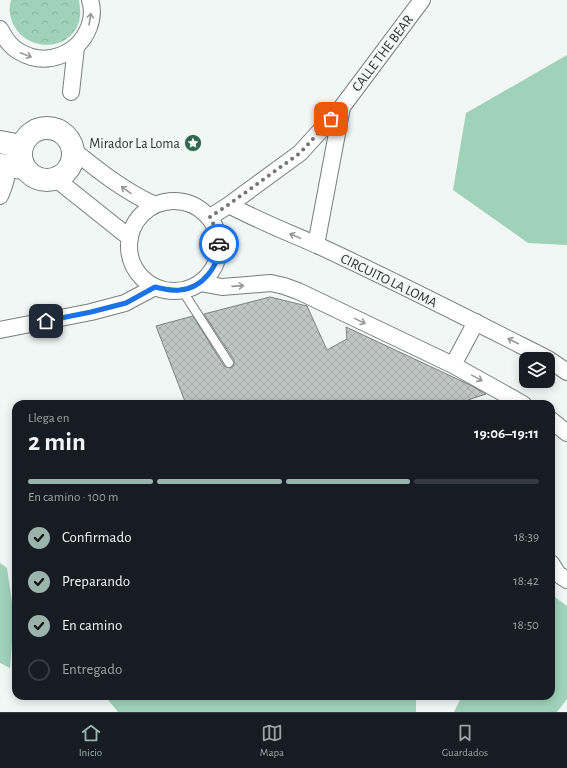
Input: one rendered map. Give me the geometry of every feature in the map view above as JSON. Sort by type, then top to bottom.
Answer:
[{"type":"street","points":[[0,29],[8,42],[19,52],[33,58],[49,59],[64,55],[76,47],[86,35],[91,20],[92,5],[90,0]]},
{"type":"street","name":"CALLE THE BEAR","points":[[210,217],[300,153],[342,107],[422,0]]},
{"type":"street","points":[[71,92],[76,47]]},
{"type":"street","name":"CALLE THE BEAR","points":[[316,245],[342,107]]},
{"type":"street","points":[[0,196],[11,166],[20,157],[21,146],[27,136],[37,129],[48,128],[60,131],[68,139],[73,150],[73,159],[70,167],[64,174],[56,179],[44,180],[33,177],[11,166]]},
{"type":"street","points":[[0,142],[21,146]]},
{"type":"street","points":[[73,150],[132,194],[155,205]]},
{"type":"street","points":[[56,179],[130,238]]},
{"type":"street","points":[[169,201],[184,202],[198,207],[210,217],[218,234],[219,252],[213,270],[200,283],[191,288],[182,290],[169,290],[155,287],[143,278],[134,267],[130,252],[130,238],[133,228],[138,218],[155,205],[169,201]]},
{"type":"street","name":"CIRCUITO LA LOMA","points":[[228,205],[316,245],[476,322],[534,352]]},
{"type":"street","points":[[200,283],[222,288],[271,283],[298,291],[453,365],[516,400]]},
{"type":"street","points":[[0,330],[91,312],[126,303],[155,287]]},
{"type":"street","points":[[453,365],[476,322]]},
{"type":"street","name":"CIRCUITO LA LOMA","points":[[555,362],[567,372]]},
{"type":"street","points":[[555,423],[567,433]]},
{"type":"street","points":[[555,569],[558,574],[567,580]]},
{"type":"lane","points":[[182,290],[229,363]]},
{"type":"green space","points":[[11,0],[79,0],[79,22],[73,33],[65,40],[55,44],[44,45],[34,42],[24,37],[16,29],[10,14]]},
{"type":"green space","points":[[567,55],[567,245],[528,243],[453,190],[466,113]]},
{"type":"green space","points":[[0,563],[7,568],[12,602],[12,642],[10,668],[0,663]]},
{"type":"green space","points":[[555,597],[567,606],[567,699],[557,712],[454,712],[460,700],[555,700]]},
{"type":"green space","points":[[108,700],[416,700],[416,712],[118,712]]},
{"type":"building","points":[[270,297],[307,306],[327,350],[347,339],[346,327],[470,385],[486,394],[468,400],[184,400],[156,326],[193,316],[224,366],[230,368],[234,365],[234,360],[204,314]]},
{"type":"way so far","points":[[219,244],[218,234],[210,217],[300,153],[331,119]]},
{"type":"place","name":"Mirador La Loma","points":[[193,143]]},
{"type":"route","points":[[46,321],[126,303],[155,287],[169,290],[191,288],[200,283],[213,270],[219,252],[219,244]]}]
